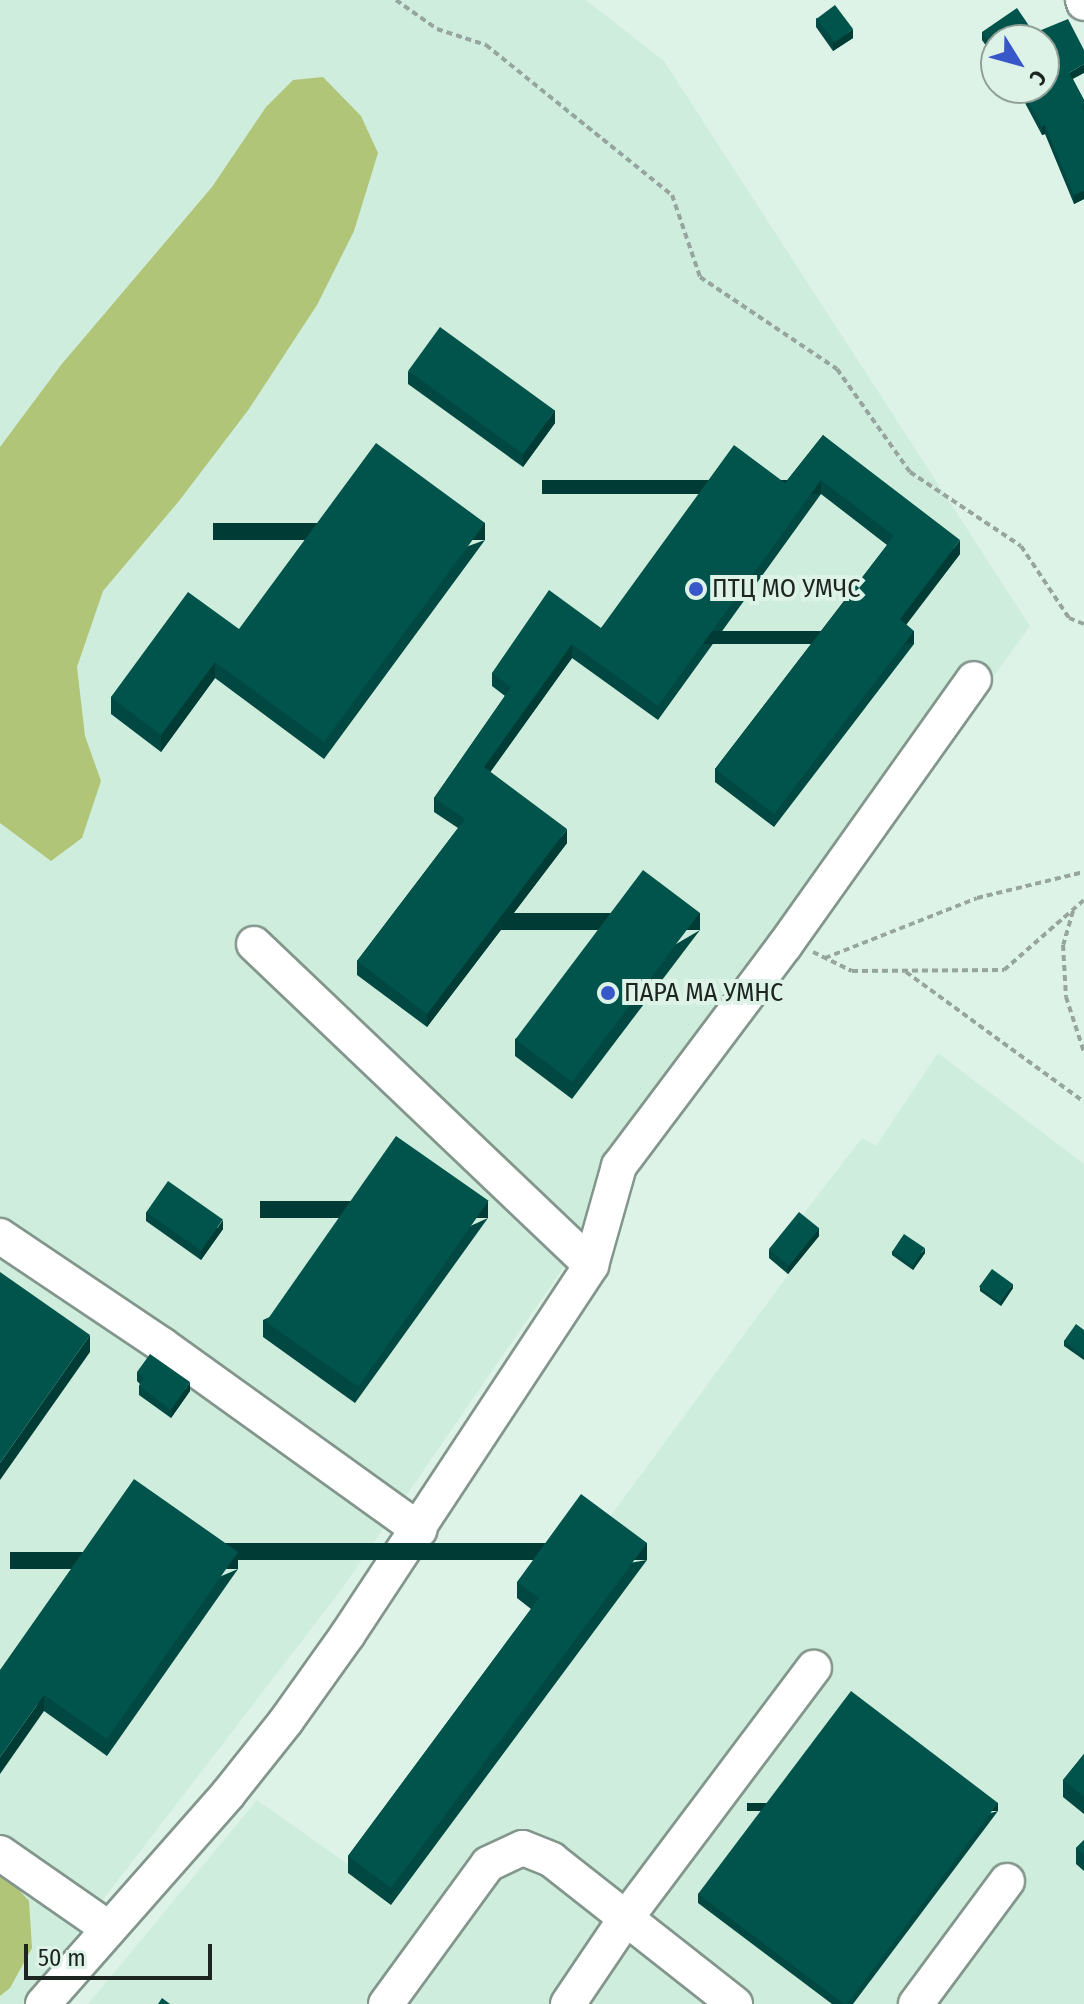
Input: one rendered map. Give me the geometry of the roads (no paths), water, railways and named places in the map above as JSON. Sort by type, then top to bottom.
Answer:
[{"type":"lane","points":[[43,2004],[228,1794],[286,1721],[419,1530],[591,1265],[619,1166],[785,945],[974,679]]},
{"type":"lane","points":[[254,944],[591,1265]]},
{"type":"lane","points":[[0,1236],[162,1345],[419,1530]]},
{"type":"lane","points":[[568,2004],[626,1918],[814,1668]]},
{"type":"lane","points":[[386,2004],[488,1864],[523,1848],[552,1860],[735,2004]]},
{"type":"lane","points":[[0,1853],[108,1928]]},
{"type":"lane","points":[[916,2004],[1007,1881]]},
{"type":"place","name":"ПТЦ МО УМЧС","points":[[696,589]]},
{"type":"place","name":"ПАРА МА УМНС","points":[[608,993]]}]
